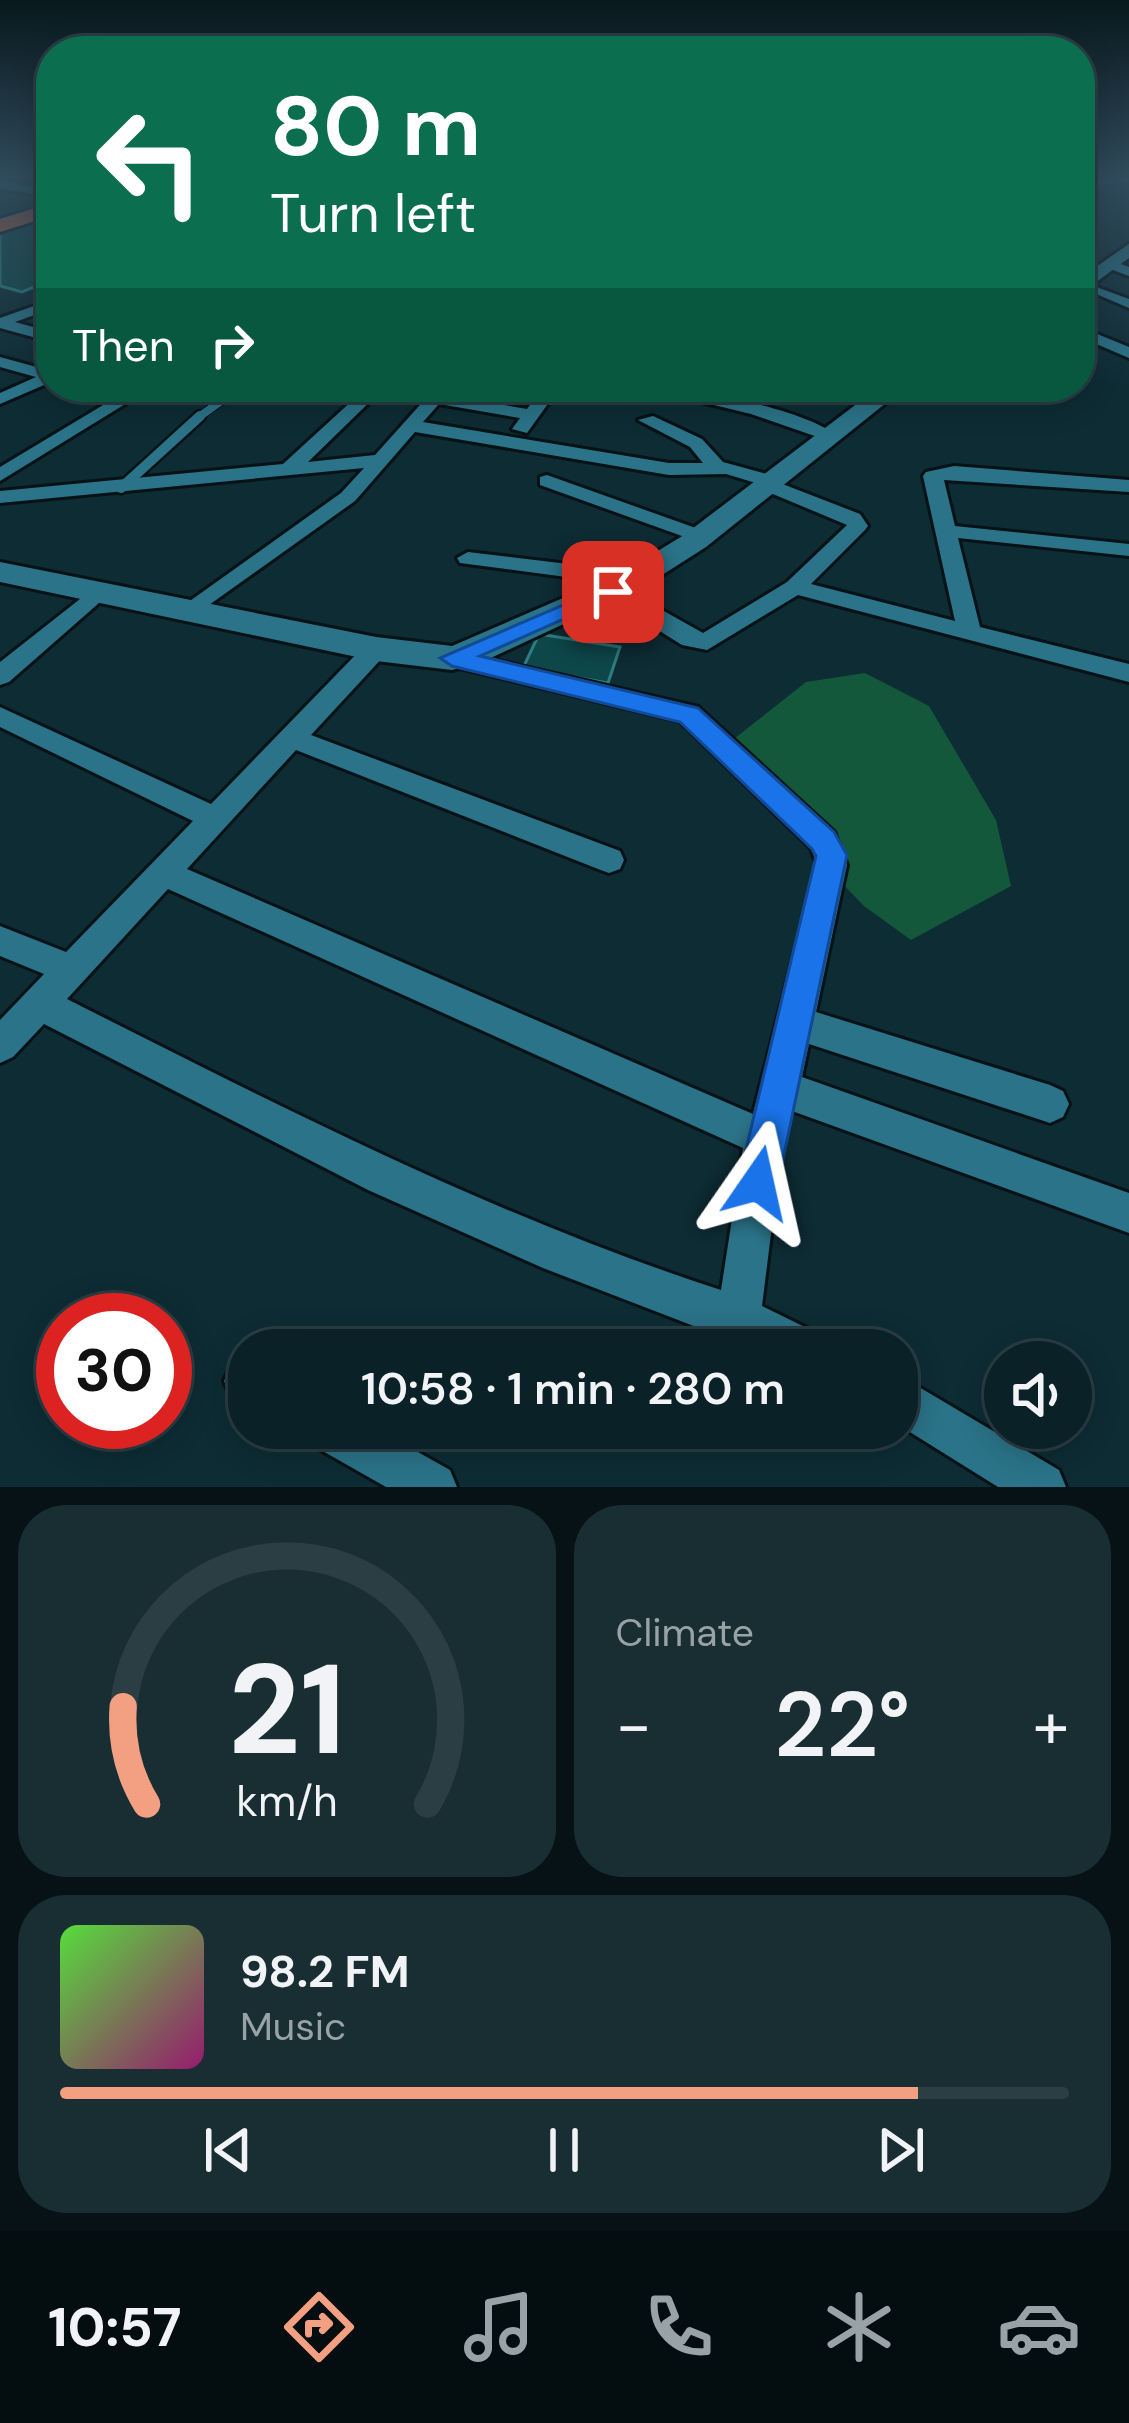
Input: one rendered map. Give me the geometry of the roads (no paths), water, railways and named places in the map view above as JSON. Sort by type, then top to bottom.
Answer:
[{"type":"street","points":[[1119,268],[1129,249]]},
{"type":"street","points":[[1095,291],[1129,304]]},
{"type":"street","points":[[36,310],[0,323],[36,334]]},
{"type":"street","points":[[1095,338],[1129,353]]},
{"type":"street","points":[[0,362],[36,372]]},
{"type":"street","points":[[0,399],[36,383]]},
{"type":"street","points":[[0,475],[120,402]]},
{"type":"street","points":[[290,468],[361,402]]},
{"type":"street","points":[[195,608],[330,512],[432,402]]},
{"type":"street","points":[[480,402],[531,415]]},
{"type":"street","points":[[511,442],[541,402]]},
{"type":"street","points":[[718,402],[829,436]]},
{"type":"street","points":[[452,658],[624,586],[770,483],[829,436],[862,402]]},
{"type":"street","points":[[646,420],[696,443],[718,468]]},
{"type":"street","points":[[414,426],[669,470],[718,468],[770,483],[857,522],[795,587],[714,639],[699,642],[624,586],[468,558]]},
{"type":"street","points":[[0,497],[383,460]]},
{"type":"street","points":[[970,633],[931,482],[940,473],[1129,486]]},
{"type":"street","points":[[548,481],[700,536]]},
{"type":"street","points":[[947,531],[1129,550]]},
{"type":"street","points":[[0,572],[195,608],[376,650],[452,658],[689,714],[823,841],[832,866],[781,1088],[764,1138],[739,1318]]},
{"type":"street","points":[[795,587],[1129,673]]},
{"type":"street","points":[[0,676],[99,590]]},
{"type":"street","points":[[0,1045],[376,650]]},
{"type":"street","points":[[0,716],[218,820]]},
{"type":"street","points":[[292,738],[609,860]]},
{"type":"street","points":[[166,874],[764,1138]]},
{"type":"street","points":[[0,941],[70,969]]},
{"type":"street","points":[[39,1003],[488,1224],[627,1283],[761,1329]]},
{"type":"street","points":[[793,1022],[1050,1104]]},
{"type":"street","points":[[781,1088],[1129,1213]]},
{"type":"street","points":[[918,1410],[1042,1487]]},
{"type":"street","points":[[366,1449],[433,1487]]},
{"type":"lane","points":[[121,488],[184,427],[219,402]]}]
